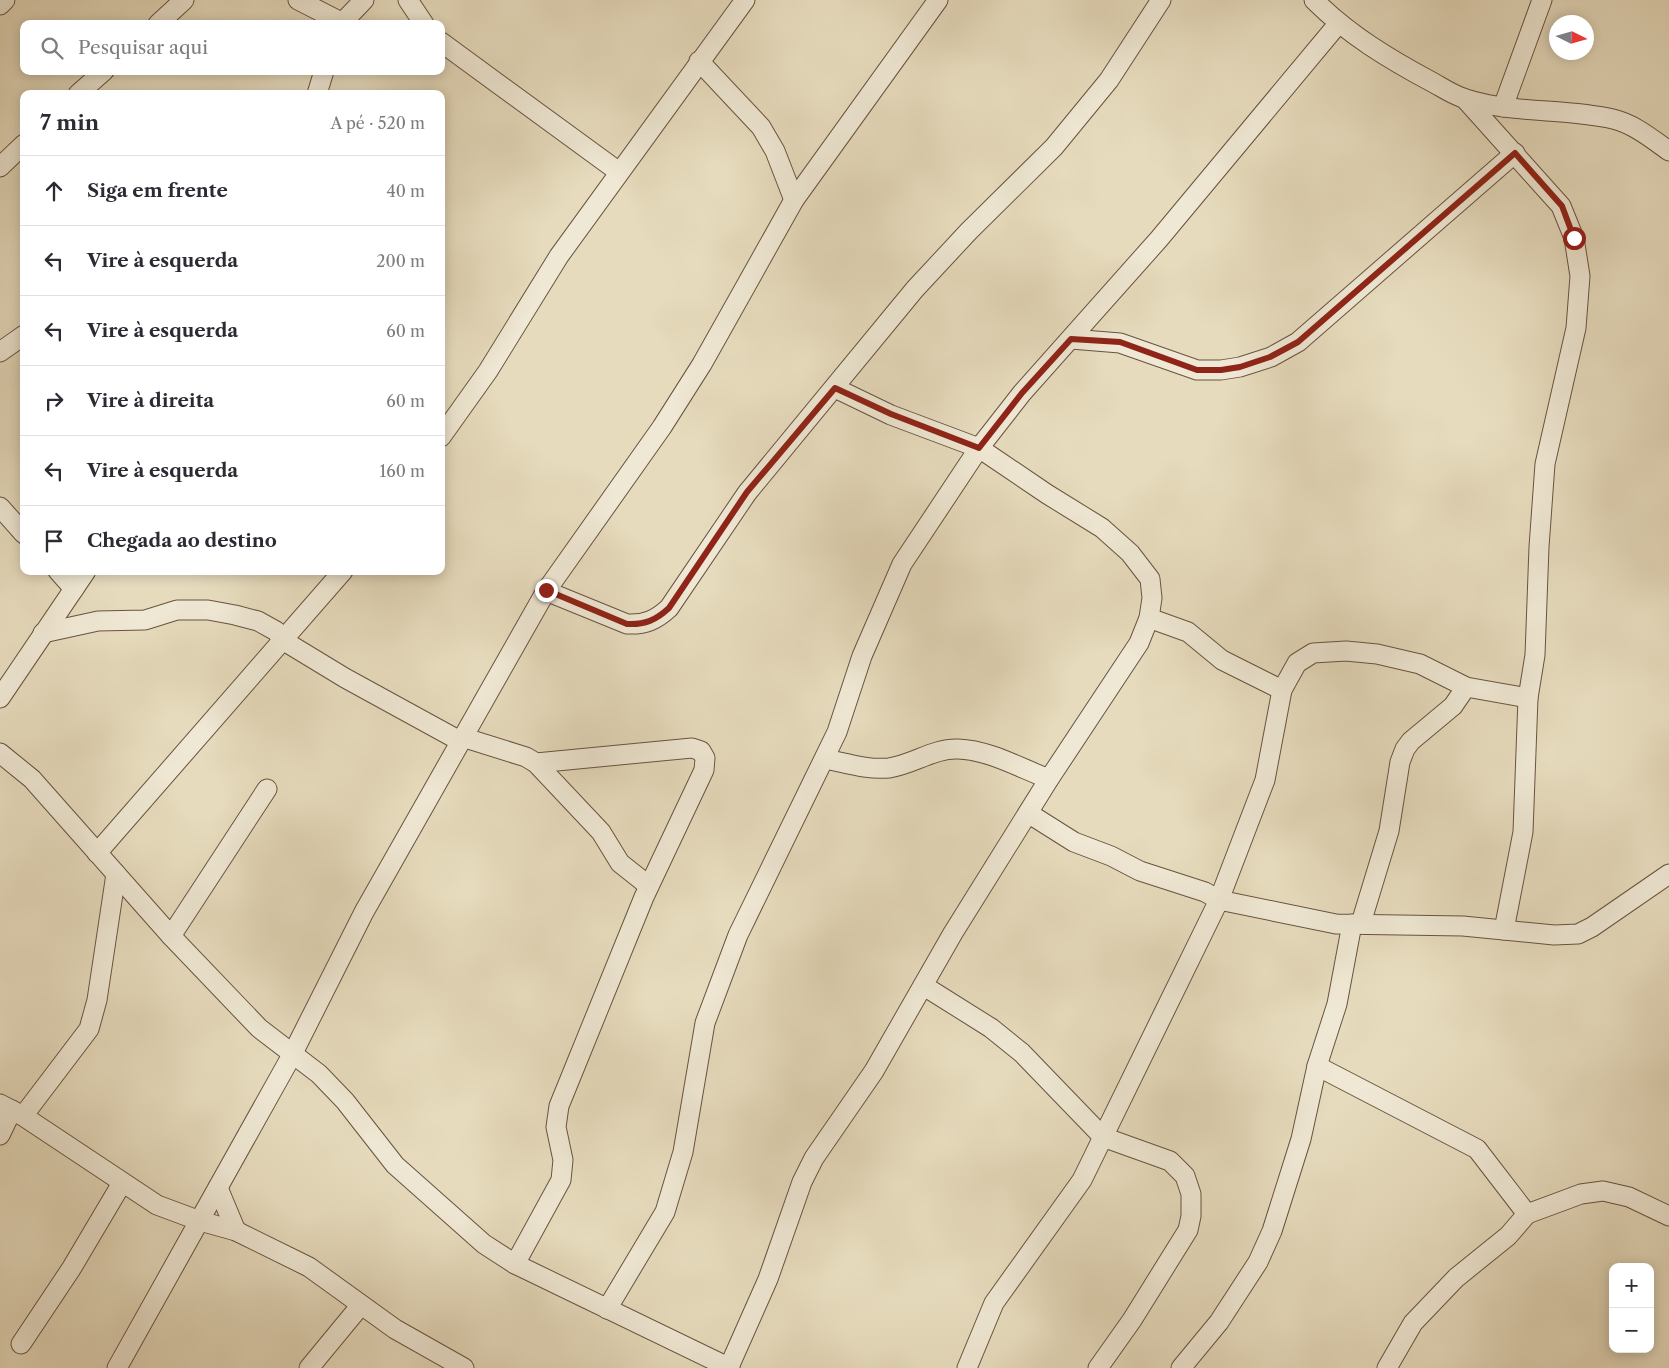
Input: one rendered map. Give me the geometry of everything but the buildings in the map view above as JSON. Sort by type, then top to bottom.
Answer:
[{"type":"street","points":[[0,5],[5,0]]},
{"type":"street","points":[[162,20],[184,0]]},
{"type":"street","points":[[298,0],[335,20]]},
{"type":"street","points":[[344,20],[364,0]]},
{"type":"street","points":[[408,0],[421,20]]},
{"type":"street","points":[[445,431],[488,371],[558,256],[745,0]]},
{"type":"street","points":[[117,1368],[292,1055],[364,912],[546,590],[662,427],[702,364],[794,200],[938,0]]},
{"type":"street","points":[[546,590],[627,624],[639,625],[656,620],[669,608],[747,492],[915,289],[970,231],[1054,148],[1109,80],[1161,0]]},
{"type":"street","points":[[1314,0],[1338,24],[1367,45],[1466,99],[1502,107],[1567,112],[1615,120],[1644,133],[1669,151]]},
{"type":"street","points":[[1502,107],[1542,0]]},
{"type":"street","points":[[607,1309],[665,1212],[683,1152],[705,1023],[738,935],[838,732],[862,656],[902,564],[979,448],[1022,393],[1159,239],[1338,24]]},
{"type":"street","points":[[445,45],[619,172]]},
{"type":"street","points":[[699,61],[740,102],[761,127],[775,151],[794,200]]},
{"type":"street","points":[[83,90],[99,75]]},
{"type":"street","points":[[318,90],[323,75]]},
{"type":"street","points":[[1466,99],[1562,206],[1574,238],[1580,276],[1576,328],[1545,464],[1538,547],[1535,655],[1528,698],[1523,832],[1504,930]]},
{"type":"street","points":[[0,167],[20,148]]},
{"type":"street","points":[[1071,339],[1120,342],[1197,370],[1240,367],[1270,357],[1298,342],[1515,153]]},
{"type":"street","points":[[0,352],[20,338]]},
{"type":"street","points":[[0,753],[32,779],[171,936],[259,1028],[319,1074],[345,1101],[395,1165],[484,1244],[516,1264],[730,1368],[768,1279],[802,1182],[814,1158],[874,1071],[953,933],[1049,779],[1139,643],[1149,618],[1152,598],[1150,579],[1130,553],[1102,528],[979,448],[891,414],[835,388]]},
{"type":"street","points":[[0,507],[20,530]]},
{"type":"street","points":[[62,575],[74,589]]},
{"type":"street","points":[[1,692],[83,575]]},
{"type":"street","points":[[98,853],[340,575]]},
{"type":"street","points":[[42,633],[98,622],[145,620],[177,610],[208,610],[258,621],[276,631],[284,640],[345,678],[461,739],[526,757],[536,763],[601,832],[620,863],[649,886]]},
{"type":"street","points":[[1149,618],[1188,632],[1222,660],[1282,690]]},
{"type":"street","points":[[967,1368],[994,1304],[1008,1282],[1075,1193],[1219,900],[1265,780],[1282,690],[1297,663],[1313,653],[1346,651],[1377,654],[1420,664],[1466,687],[1528,698]]},
{"type":"street","points":[[1181,1368],[1219,1322],[1258,1262],[1268,1239],[1300,1139],[1317,1066],[1337,1004],[1357,923],[1388,831],[1400,762],[1405,749],[1411,741],[1453,706],[1466,687]]},
{"type":"street","points":[[516,1264],[561,1180],[563,1160],[556,1127],[559,1106],[588,1029],[649,886],[704,770],[705,758],[700,751],[692,748],[536,763]]},
{"type":"street","points":[[824,759],[869,768],[890,768],[936,752],[957,749],[983,753],[1049,779]]},
{"type":"street","points":[[171,936],[267,789]]},
{"type":"street","points":[[1028,813],[1074,842],[1112,856],[1140,871],[1204,892],[1219,900],[1320,922],[1446,925],[1554,935],[1578,934],[1592,927],[1669,874]]},
{"type":"street","points":[[0,1135],[12,1110],[89,1029],[93,1018],[116,874]]},
{"type":"street","points":[[924,986],[991,1028],[1022,1053],[1103,1137],[1170,1162],[1185,1176],[1191,1194],[1191,1216],[1188,1230],[1132,1320],[1098,1368]]},
{"type":"street","points":[[1317,1066],[1477,1150],[1527,1214]]},
{"type":"street","points":[[12,1110],[157,1205],[200,1221],[236,1231],[309,1267],[395,1328],[464,1368]]},
{"type":"street","points":[[21,1344],[71,1269],[122,1183]]},
{"type":"street","points":[[218,1188],[236,1231]]},
{"type":"street","points":[[1387,1368],[1413,1323],[1456,1278],[1508,1236],[1527,1214],[1582,1194],[1603,1191],[1652,1206],[1669,1216]]},
{"type":"street","points":[[309,1368],[361,1304]]},
{"type":"route","points":[[546,590],[627,624],[639,625],[656,620],[669,608],[747,492],[835,388],[891,414],[979,448],[1022,393],[1071,339],[1120,342],[1197,370],[1221,370],[1240,367],[1270,357],[1298,342],[1515,153],[1562,206],[1574,238]]}]
